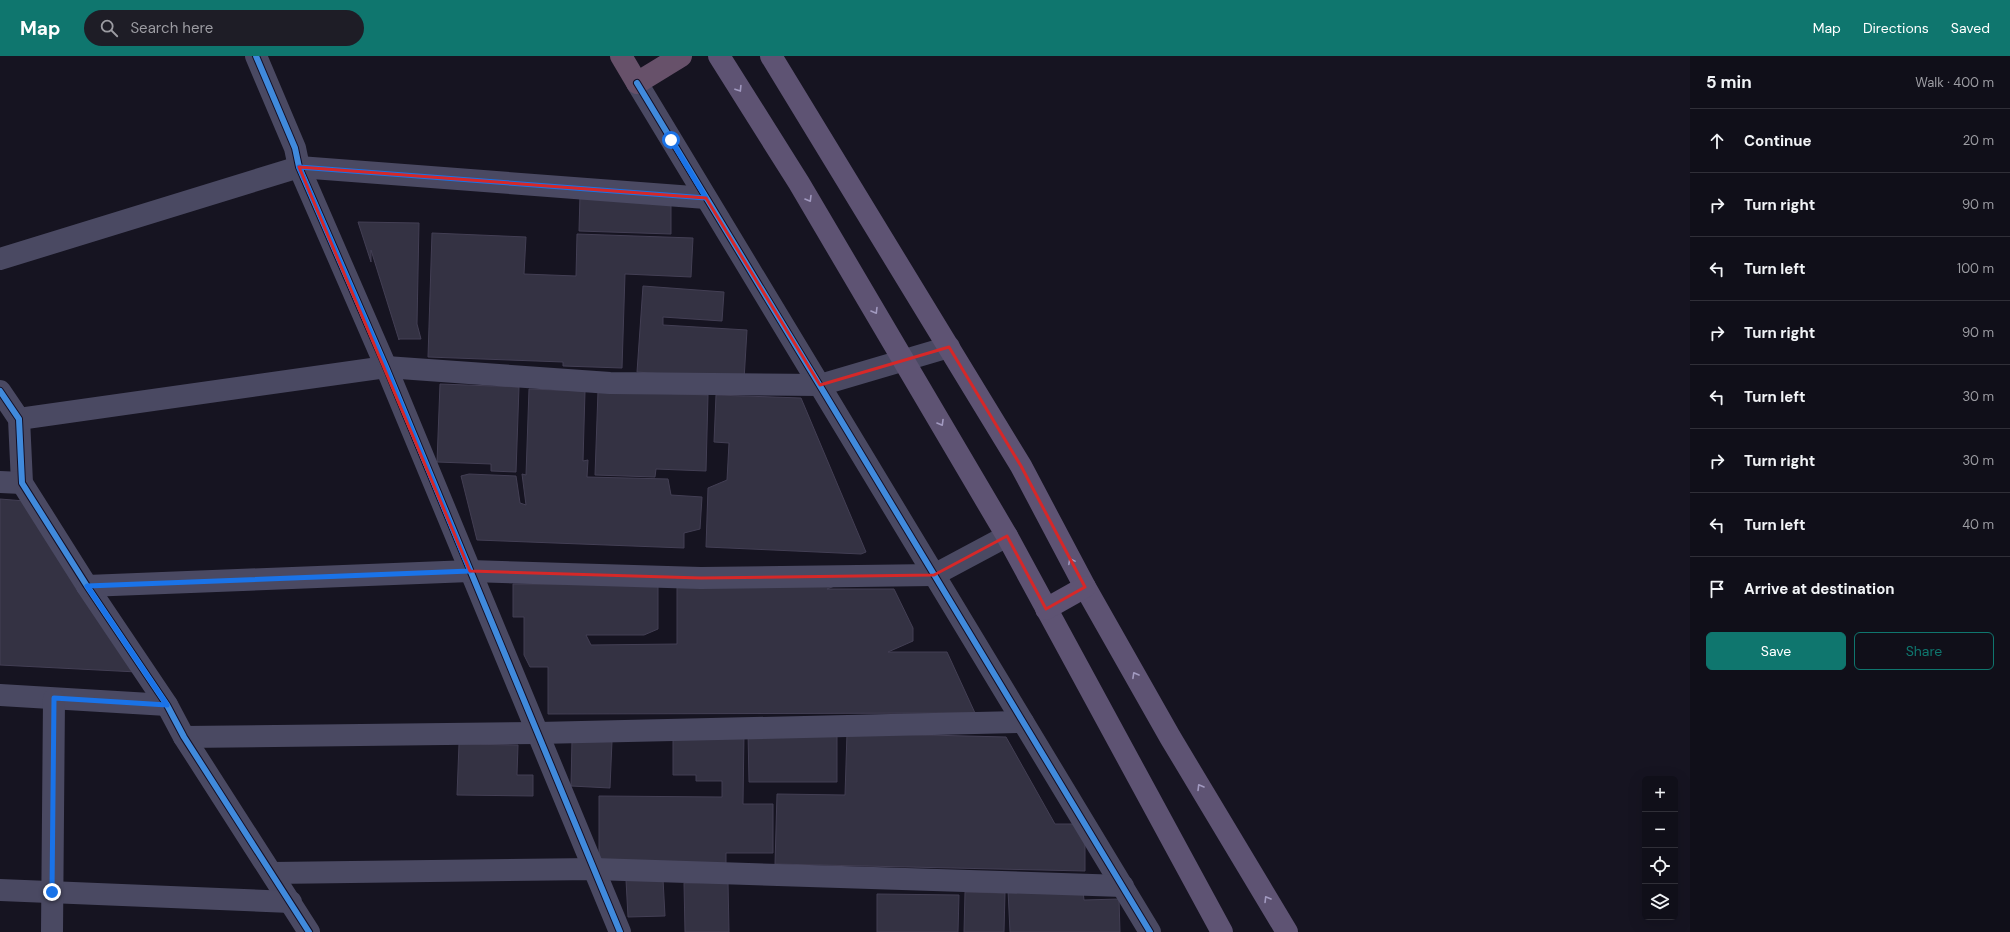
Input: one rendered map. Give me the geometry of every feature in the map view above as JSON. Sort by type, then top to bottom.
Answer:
[{"type":"highway","points":[[621,56],[637,83],[681,56]]},
{"type":"main road","points":[[718,56],[799,183],[905,360],[1007,536],[1222,932]]},
{"type":"main road","points":[[771,56],[1021,466],[1085,587],[1170,737],[1287,932]]},
{"type":"main road","points":[[1046,609],[1085,587]]},
{"type":"street","points":[[258,57],[295,148],[299,167],[386,368],[620,932]]},
{"type":"street","points":[[637,83],[1150,932]]},
{"type":"street","points":[[0,259],[299,167],[706,198]]},
{"type":"street","points":[[19,419],[386,368],[610,383],[820,385],[949,347]]},
{"type":"street","points":[[0,391],[19,419],[22,483],[87,586],[167,705],[184,737],[309,932]]},
{"type":"street","points":[[0,482],[22,483]]},
{"type":"street","points":[[87,586],[470,571],[701,578],[934,575],[1007,536]]},
{"type":"street","points":[[0,695],[167,705]]},
{"type":"street","points":[[52,932],[54,698]]},
{"type":"street","points":[[184,737],[538,733],[1023,722]]},
{"type":"street","points":[[272,873],[594,869],[1123,886]]},
{"type":"street","points":[[0,890],[291,902]]},
{"type":"highlighted area","points":[[299,167],[706,198],[820,385],[949,347],[1021,466],[1085,587],[1046,609],[1007,536],[934,575],[701,578],[470,571]]},
{"type":"building","points":[[580,195],[671,197],[671,234],[579,231]]},
{"type":"building","points":[[358,222],[419,223],[417,324],[421,339],[399,340],[371,250],[371,262]]},
{"type":"building","points":[[432,233],[526,237],[524,274],[576,276],[577,234],[693,238],[691,277],[625,274],[622,368],[563,366],[563,362],[428,357]]},
{"type":"building","points":[[643,286],[724,292],[722,321],[663,317],[663,325],[747,330],[744,380],[637,372]]},
{"type":"building","points":[[440,384],[519,387],[516,472],[491,471],[491,464],[437,462]]},
{"type":"building","points":[[529,389],[585,391],[583,461],[588,460],[587,477],[668,479],[671,495],[702,497],[700,529],[684,533],[684,548],[477,540],[461,476],[469,474],[516,476],[520,503],[526,505],[522,474],[526,475]]},
{"type":"building","points":[[598,391],[708,395],[706,471],[656,469],[655,477],[595,475]]},
{"type":"building","points":[[716,395],[801,398],[866,552],[861,554],[706,547],[708,488],[727,480],[729,443],[714,442]]},
{"type":"building","points":[[0,499],[25,501],[137,672],[0,665]]},
{"type":"building","points":[[658,581],[658,629],[644,635],[586,635],[591,645],[677,644],[677,585],[837,585],[827,589],[894,589],[913,628],[913,641],[888,652],[947,652],[975,713],[548,714],[548,667],[530,667],[524,655],[524,617],[513,617],[513,584],[632,584]]},
{"type":"building","points":[[837,731],[837,782],[749,782],[748,732]]},
{"type":"building","points":[[673,733],[744,734],[743,804],[773,804],[773,853],[726,853],[726,864],[599,863],[599,796],[722,797],[722,781],[696,781],[696,775],[673,775]]},
{"type":"building","points":[[847,733],[1006,737],[1055,824],[1074,824],[1085,843],[1085,871],[775,864],[777,794],[845,795]]},
{"type":"building","points":[[572,739],[612,741],[610,788],[571,786]]},
{"type":"building","points":[[459,744],[518,745],[517,775],[533,775],[533,796],[457,795]]},
{"type":"building","points":[[663,879],[665,916],[628,917],[626,880]]},
{"type":"building","points":[[728,882],[729,932],[685,932],[684,883]]},
{"type":"building","points":[[1008,890],[1083,891],[1084,900],[1119,899],[1120,932],[1010,932]]},
{"type":"building","points":[[965,892],[1005,893],[1004,932],[964,932]]},
{"type":"building","points":[[877,894],[959,895],[958,932],[877,932]]},
{"type":"cycle path","points":[[256,56],[295,148],[299,167],[386,367],[620,932]]},
{"type":"cycle path","points":[[637,83],[1150,932]]},
{"type":"cycle path","points":[[0,391],[19,419],[22,483],[87,586],[167,705],[184,737],[309,932]]},
{"type":"route","points":[[52,892],[54,698],[167,705],[87,586],[470,571],[386,368],[299,167],[706,198],[671,140]]}]
